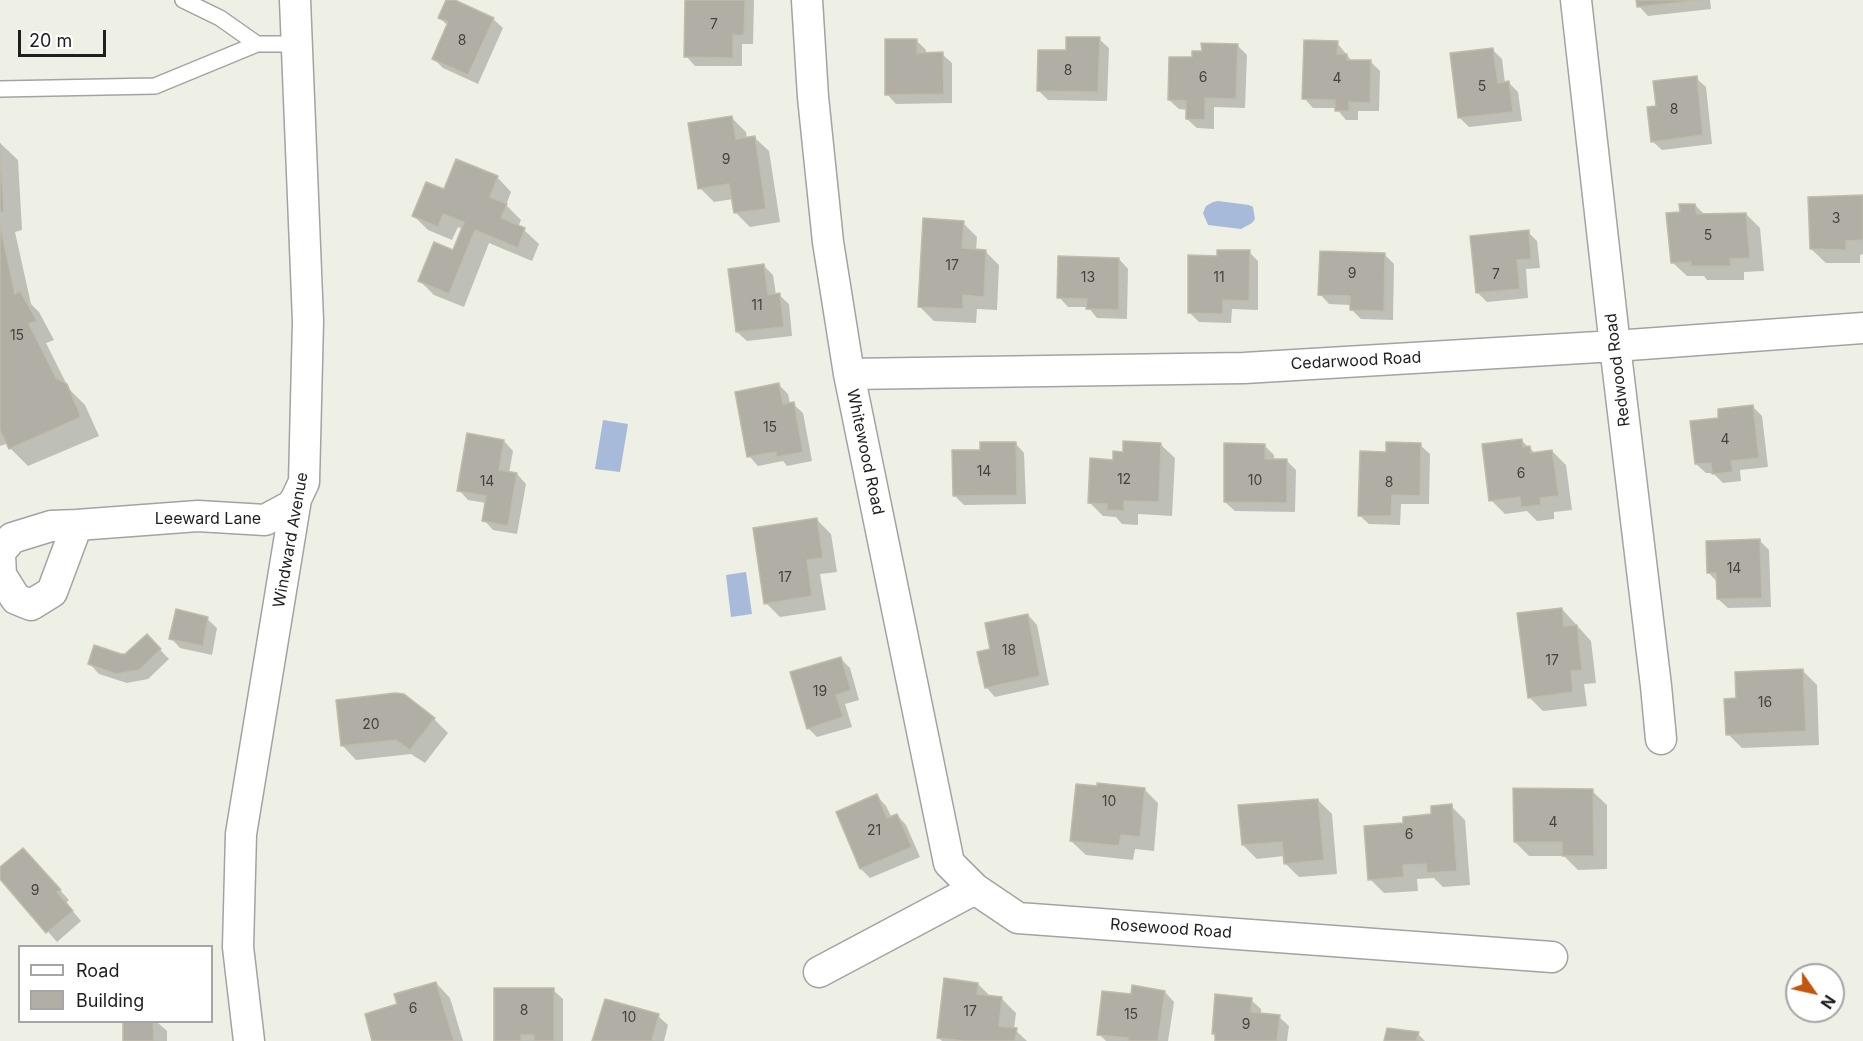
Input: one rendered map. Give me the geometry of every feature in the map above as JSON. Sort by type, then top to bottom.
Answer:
[{"type":"street","name":"Windward Avenue","points":[[249,1041],[238,947],[242,834],[296,499],[304,482],[308,321],[295,0]]},
{"type":"street","name":"Whitewood Road","points":[[807,0],[813,97],[828,242],[849,374],[949,863],[975,889]]},
{"type":"street","name":"Redwood Road","points":[[1575,0],[1661,739]]},
{"type":"street","name":"Cedarwood Road","points":[[849,374],[1244,368],[1615,346],[1863,328]]},
{"type":"street","name":"Leeward Lane","points":[[77,525],[52,592],[31,604],[16,600],[1,575],[0,553],[12,538],[51,526],[198,516],[265,520],[291,506],[296,499]]},
{"type":"street","name":"Rosewood Road","points":[[975,889],[1018,918],[1552,957]]},
{"type":"street","points":[[819,972],[975,889]]},
{"type":"lane","points":[[183,0],[220,18],[257,44]]},
{"type":"lane","points":[[0,89],[155,86],[257,44],[297,44]]},
{"type":"water","points":[[1218,201],[1249,205],[1253,207],[1255,219],[1241,229],[1208,225],[1203,213],[1206,206]]},
{"type":"water","points":[[603,420],[628,424],[620,472],[595,469]]},
{"type":"water","points":[[746,572],[752,614],[731,617],[726,575]]},
{"type":"building","points":[[446,0],[455,0],[494,18],[468,75],[432,59],[448,22],[438,18]]},
{"type":"building","points":[[685,0],[745,0],[744,35],[733,35],[733,58],[684,57]]},
{"type":"building","points":[[1636,0],[1702,0],[1637,7]]},
{"type":"building","points":[[1066,37],[1100,37],[1098,92],[1037,91],[1038,50],[1066,50]]},
{"type":"building","points":[[885,39],[917,39],[917,53],[943,52],[944,94],[885,95]]},
{"type":"building","points":[[1304,40],[1338,41],[1337,54],[1347,54],[1347,60],[1371,60],[1370,103],[1349,102],[1349,111],[1335,111],[1335,100],[1302,99]]},
{"type":"building","points":[[1201,43],[1238,44],[1236,99],[1205,98],[1205,120],[1186,119],[1186,101],[1168,100],[1169,57],[1192,57],[1192,51],[1202,51]]},
{"type":"building","points":[[1493,48],[1498,83],[1509,81],[1513,112],[1458,118],[1450,53]]},
{"type":"building","points":[[1697,76],[1703,135],[1651,142],[1647,107],[1656,106],[1653,81]]},
{"type":"building","points":[[732,116],[736,139],[755,136],[766,209],[734,213],[729,184],[698,189],[688,123]]},
{"type":"building","points":[[0,144],[4,211],[0,213]]},
{"type":"building","points":[[456,159],[498,176],[490,197],[507,204],[501,218],[525,228],[518,248],[475,230],[449,294],[418,281],[434,242],[453,250],[464,222],[443,214],[438,227],[412,216],[426,182],[444,189]]},
{"type":"building","points":[[1863,195],[1863,240],[1846,241],[1846,250],[1810,249],[1808,197]]},
{"type":"building","points":[[1679,204],[1695,204],[1697,214],[1746,213],[1750,258],[1730,259],[1731,266],[1691,266],[1691,262],[1671,263],[1666,213],[1680,212]]},
{"type":"building","points":[[923,218],[964,221],[962,248],[986,250],[984,297],[963,295],[963,309],[918,307]]},
{"type":"building","points":[[0,225],[15,294],[20,291],[37,321],[29,324],[56,378],[67,384],[81,417],[9,449],[0,430]]},
{"type":"building","points":[[1529,230],[1531,259],[1517,260],[1520,289],[1476,293],[1470,236]]},
{"type":"building","points":[[1217,250],[1250,250],[1249,301],[1223,300],[1223,314],[1188,313],[1188,255],[1217,256]]},
{"type":"building","points":[[1320,251],[1385,253],[1384,311],[1350,310],[1350,296],[1318,295]]},
{"type":"building","points":[[1058,256],[1119,258],[1119,310],[1086,309],[1087,299],[1057,298]]},
{"type":"building","points":[[764,264],[768,295],[780,293],[784,327],[736,332],[728,269]]},
{"type":"building","points":[[779,383],[783,404],[794,402],[803,452],[776,457],[776,452],[747,457],[735,392]]},
{"type":"building","points":[[1753,405],[1759,458],[1731,461],[1733,472],[1712,474],[1711,463],[1695,464],[1690,421],[1718,418],[1718,409]]},
{"type":"building","points":[[467,433],[504,440],[499,470],[517,473],[508,526],[482,521],[486,496],[457,491]]},
{"type":"building","points":[[1522,439],[1523,447],[1530,446],[1531,453],[1552,450],[1559,496],[1540,498],[1541,505],[1521,507],[1520,497],[1489,501],[1482,444]]},
{"type":"building","points":[[1123,441],[1161,443],[1159,502],[1124,501],[1124,511],[1107,510],[1107,504],[1088,503],[1090,458],[1113,460],[1113,451],[1123,452]]},
{"type":"building","points":[[980,442],[1016,442],[1017,495],[953,496],[952,450],[980,450]]},
{"type":"building","points":[[1386,442],[1421,443],[1420,496],[1392,495],[1391,516],[1358,516],[1360,451],[1386,452]]},
{"type":"building","points":[[1224,443],[1265,444],[1265,459],[1287,459],[1287,503],[1224,502]]},
{"type":"building","points":[[817,518],[823,558],[807,560],[812,596],[764,604],[753,528]]},
{"type":"building","points":[[1760,539],[1762,598],[1717,599],[1716,573],[1707,573],[1706,541]]},
{"type":"building","points":[[1562,608],[1564,626],[1577,625],[1582,670],[1571,671],[1573,692],[1528,698],[1517,613]]},
{"type":"building","points":[[176,609],[208,617],[203,646],[169,639]]},
{"type":"building","points":[[1028,614],[1040,676],[985,688],[977,652],[990,649],[985,623]]},
{"type":"building","points":[[147,634],[161,649],[139,670],[116,674],[88,664],[94,645],[125,654]]},
{"type":"building","points":[[841,657],[851,690],[836,695],[843,717],[807,729],[790,672]]},
{"type":"building","points":[[1803,669],[1806,731],[1726,735],[1724,699],[1736,698],[1735,672]]},
{"type":"building","points":[[404,694],[435,718],[410,750],[396,740],[341,746],[336,700]]},
{"type":"building","points":[[1097,783],[1145,788],[1140,837],[1121,835],[1119,846],[1070,841],[1076,784],[1097,786]]},
{"type":"building","points":[[1513,788],[1593,789],[1594,856],[1562,856],[1562,842],[1514,842]]},
{"type":"building","points":[[877,794],[887,818],[897,814],[912,847],[860,869],[836,812]]},
{"type":"building","points":[[1318,799],[1324,860],[1284,864],[1282,842],[1242,845],[1238,805]]},
{"type":"building","points":[[1452,804],[1457,871],[1427,873],[1426,864],[1403,865],[1404,877],[1368,880],[1364,826],[1403,823],[1403,817],[1431,814],[1431,806]]},
{"type":"building","points":[[23,848],[61,890],[57,892],[73,911],[46,933],[0,879],[0,867]]},
{"type":"building","points":[[944,978],[978,983],[977,994],[1002,997],[999,1026],[1017,1028],[1015,1041],[964,1041],[937,1038]]},
{"type":"building","points":[[436,982],[454,1041],[372,1041],[365,1014],[397,1004],[394,994]]},
{"type":"building","points":[[1132,985],[1165,991],[1158,1041],[1128,1041],[1128,1038],[1097,1035],[1102,991],[1131,994]]},
{"type":"building","points":[[494,988],[554,988],[554,1041],[534,1041],[534,1035],[521,1035],[521,1041],[494,1041]]},
{"type":"building","points":[[1215,994],[1252,998],[1251,1012],[1280,1015],[1277,1041],[1215,1041],[1215,1034],[1212,1034]]},
{"type":"building","points":[[605,999],[659,1014],[652,1041],[592,1041]]},
{"type":"building","points":[[123,1023],[153,1023],[154,1041],[123,1041]]},
{"type":"building","points":[[1387,1028],[1419,1032],[1416,1041],[1384,1041]]}]
